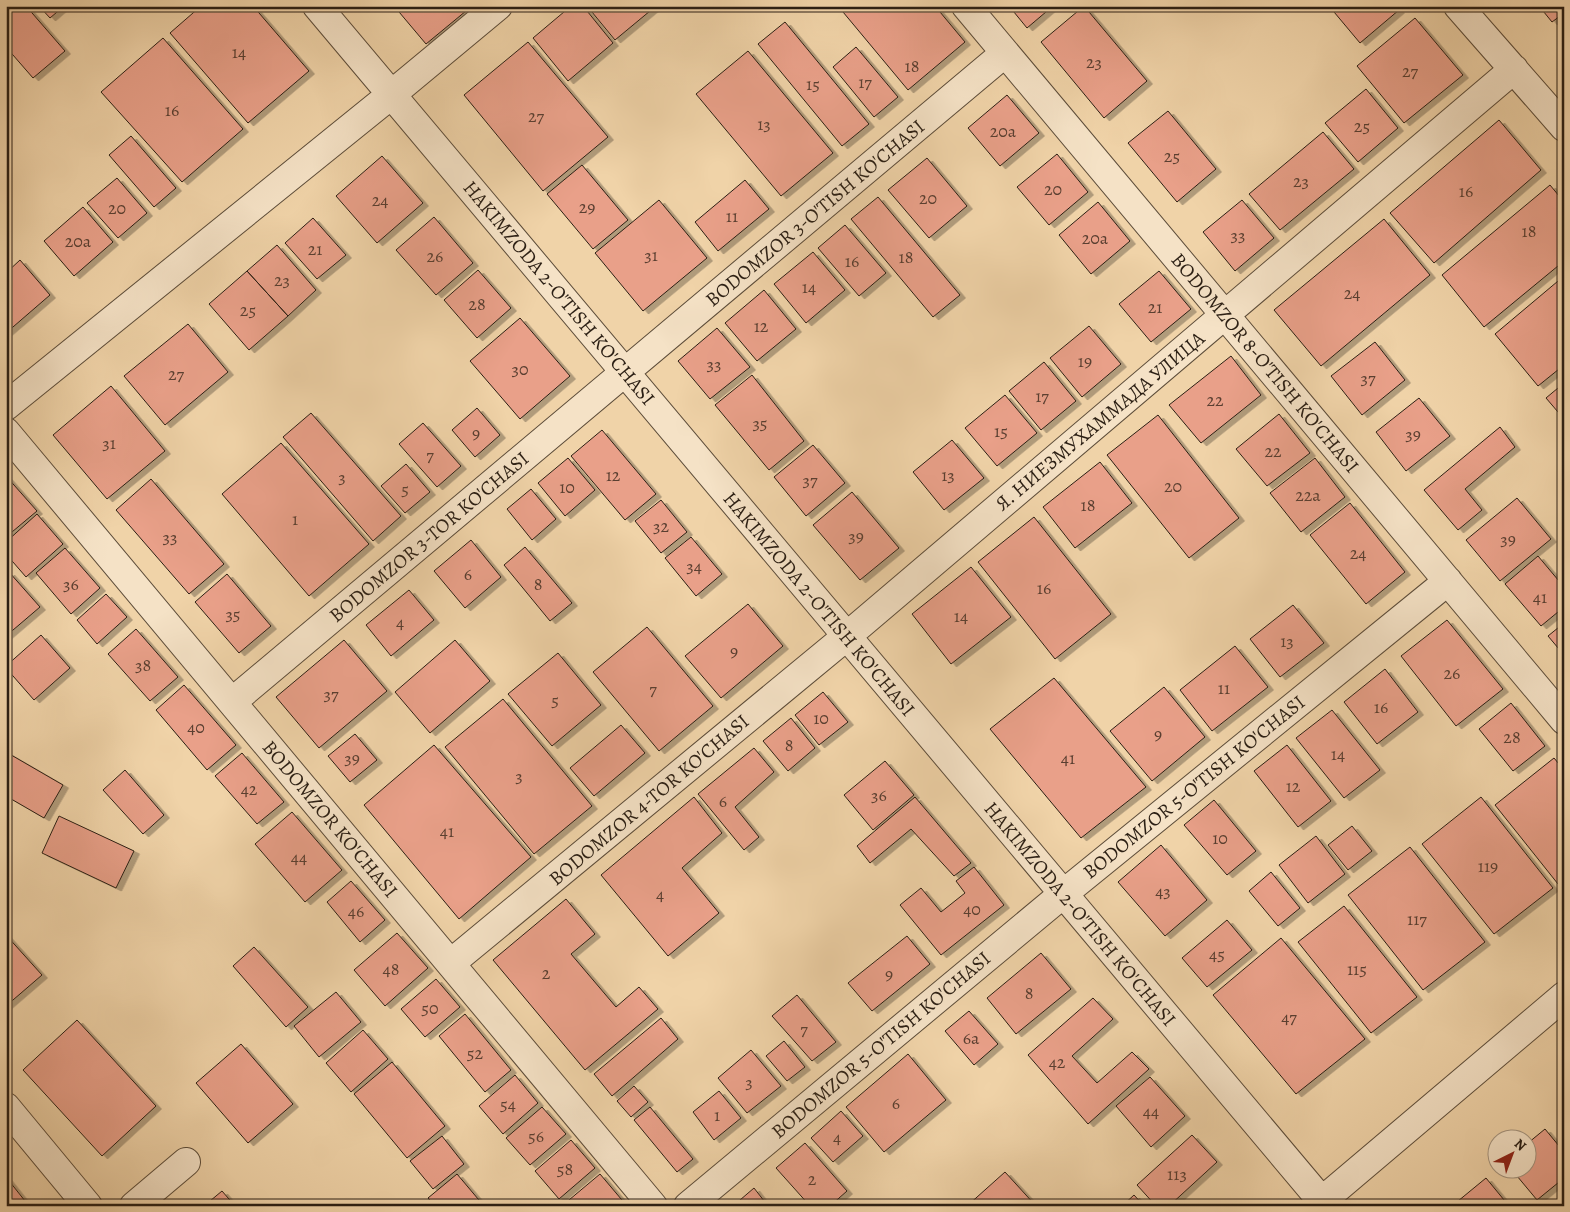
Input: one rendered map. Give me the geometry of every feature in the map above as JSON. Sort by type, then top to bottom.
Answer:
[{"type":"street","name":"HAKIMZODA 2-O'TISH KO'CHASI","points":[[317,6],[847,636],[1321,1204]]},
{"type":"street","points":[[6,406],[498,6]]},
{"type":"street","name":"BODOMZOR 8-O'TISH KO'CHASI","points":[[966,6],[1564,720]]},
{"type":"street","points":[[1458,6],[1564,128]]},
{"type":"street","name":"BODOMZOR 3-O'TISH KO'CHASI","points":[[626,373],[1005,53]]},
{"type":"street","name":"Я. НИЕЗМУХАММАДА УЛИЦА","points":[[847,636],[1514,69]]},
{"type":"street","name":"BODOMZOR 3-TOR KO'CHASI","points":[[232,702],[626,373]]},
{"type":"street","name":"BODOMZOR KO'CHASI","points":[[6,432],[653,1206]]},
{"type":"street","name":"BODOMZOR 5-O'TISH KO'CHASI","points":[[688,1206],[1063,894],[1448,581]]},
{"type":"street","name":"BODOMZOR 4-TOR KO'CHASI","points":[[451,963],[847,636]]},
{"type":"street","points":[[1321,1204],[1564,996]]},
{"type":"street","points":[[6,1107],[88,1206]]},
{"type":"street","points":[[134,1206],[186,1162]]},
{"type":"building","points":[[6,6],[26,6],[65,51],[33,78],[6,47]]},
{"type":"building","points":[[39,6],[64,6],[50,18]]},
{"type":"building","points":[[201,6],[253,6],[309,71],[248,123],[170,33]]},
{"type":"building","points":[[394,6],[472,6],[426,44]]},
{"type":"building","points":[[571,6],[583,6],[613,43],[568,81],[533,38]]},
{"type":"building","points":[[587,6],[656,6],[615,40]]},
{"type":"building","points":[[838,6],[935,6],[965,42],[908,90]]},
{"type":"building","points":[[1009,6],[1053,6],[1027,28]]},
{"type":"building","points":[[1084,6],[1147,81],[1104,118],[1041,42]]},
{"type":"building","points":[[1329,6],[1396,6],[1399,10],[1360,43]]},
{"type":"building","points":[[1539,6],[1564,6],[1564,13],[1552,22]]},
{"type":"building","points":[[1415,18],[1463,75],[1404,123],[1357,66]]},
{"type":"building","points":[[785,22],[869,124],[842,146],[758,44]]},
{"type":"building","points":[[163,38],[243,129],[182,182],[101,92]]},
{"type":"building","points":[[528,42],[608,137],[543,191],[464,95]]},
{"type":"building","points":[[856,47],[898,97],[874,117],[833,67]]},
{"type":"building","points":[[748,51],[833,153],[781,196],[696,94]]},
{"type":"building","points":[[1366,89],[1398,128],[1358,162],[1325,123]]},
{"type":"building","points":[[1007,95],[1039,133],[1000,166],[968,128]]},
{"type":"building","points":[[1168,111],[1216,169],[1177,202],[1128,143]]},
{"type":"building","points":[[1499,120],[1541,170],[1434,263],[1390,213]]},
{"type":"building","points":[[1323,132],[1354,169],[1280,230],[1249,194]]},
{"type":"building","points":[[131,136],[176,188],[154,207],[109,155]]},
{"type":"building","points":[[1057,154],[1088,192],[1049,225],[1017,187]]},
{"type":"building","points":[[382,156],[423,203],[377,243],[336,196]]},
{"type":"building","points":[[927,158],[967,206],[929,238],[888,190]]},
{"type":"building","points":[[582,165],[628,220],[593,249],[547,194]]},
{"type":"building","points":[[117,178],[147,213],[118,238],[87,203]]},
{"type":"building","points":[[745,180],[769,209],[718,251],[695,222]]},
{"type":"building","points":[[1550,185],[1564,202],[1564,261],[1484,327],[1442,275]]},
{"type":"building","points":[[878,197],[960,295],[933,317],[851,219]]},
{"type":"building","points":[[659,200],[707,258],[643,311],[595,253]]},
{"type":"building","points":[[1242,200],[1274,238],[1235,271],[1203,232]]},
{"type":"building","points":[[1098,202],[1130,241],[1091,274],[1059,235]]},
{"type":"building","points":[[83,207],[113,242],[74,276],[44,241]]},
{"type":"building","points":[[434,217],[473,263],[436,295],[396,250]]},
{"type":"building","points":[[313,218],[346,255],[317,279],[285,243]]},
{"type":"building","points":[[1384,219],[1430,275],[1321,366],[1274,310]]},
{"type":"building","points":[[845,225],[886,273],[859,296],[818,248]]},
{"type":"building","points":[[277,245],[316,290],[288,316],[247,271]]},
{"type":"building","points":[[813,252],[845,290],[806,323],[774,284]]},
{"type":"building","points":[[20,260],[50,295],[6,333],[6,273]]},
{"type":"building","points":[[478,270],[511,308],[477,338],[444,300]]},
{"type":"building","points":[[247,271],[288,316],[249,350],[209,304]]},
{"type":"building","points":[[1159,271],[1191,309],[1151,342],[1119,304]]},
{"type":"building","points":[[1564,276],[1564,365],[1538,386],[1495,334]]},
{"type":"building","points":[[764,290],[796,329],[757,361],[725,323]]},
{"type":"building","points":[[520,318],[570,376],[520,419],[470,361]]},
{"type":"building","points":[[188,324],[228,372],[165,425],[124,376]]},
{"type":"building","points":[[1089,326],[1121,364],[1082,397],[1050,358]]},
{"type":"building","points":[[717,328],[750,367],[710,399],[678,361]]},
{"type":"building","points":[[1375,342],[1405,380],[1362,415],[1331,376]]},
{"type":"building","points":[[1231,356],[1261,395],[1201,443],[1169,405]]},
{"type":"building","points":[[1044,362],[1076,401],[1041,430],[1009,391]]},
{"type":"building","points":[[752,375],[804,441],[769,470],[715,405]]},
{"type":"building","points":[[1564,383],[1564,419],[1546,398]]},
{"type":"building","points":[[111,386],[165,451],[107,499],[53,435]]},
{"type":"building","points":[[1005,395],[1037,433],[997,466],[965,428]]},
{"type":"building","points":[[1419,398],[1450,436],[1406,471],[1376,432]]},
{"type":"building","points":[[477,408],[500,435],[475,457],[452,430]]},
{"type":"building","points":[[311,413],[401,516],[373,541],[283,437]]},
{"type":"building","points":[[1279,414],[1310,453],[1267,486],[1236,449]]},
{"type":"building","points":[[1158,415],[1239,518],[1189,558],[1107,455]]},
{"type":"building","points":[[423,423],[461,466],[437,487],[399,444]]},
{"type":"building","points":[[1500,427],[1515,447],[1465,489],[1482,510],[1458,530],[1424,490]]},
{"type":"building","points":[[602,430],[656,494],[625,520],[571,456]]},
{"type":"building","points":[[952,440],[984,478],[944,510],[913,472]]},
{"type":"building","points":[[281,443],[369,544],[309,596],[222,494]]},
{"type":"building","points":[[813,445],[845,483],[806,516],[774,477]]},
{"type":"building","points":[[568,458],[595,490],[565,516],[538,483]]},
{"type":"building","points":[[1315,458],[1345,497],[1301,532],[1270,493]]},
{"type":"building","points":[[1100,462],[1132,503],[1075,548],[1043,507]]},
{"type":"building","points":[[406,464],[430,492],[405,513],[381,486]]},
{"type":"building","points":[[6,476],[37,511],[6,537]]},
{"type":"building","points":[[151,479],[224,564],[189,594],[116,510]]},
{"type":"building","points":[[531,489],[556,519],[532,540],[507,509]]},
{"type":"building","points":[[852,492],[899,548],[860,580],[813,525]]},
{"type":"building","points":[[1517,498],[1551,539],[1500,581],[1466,540]]},
{"type":"building","points":[[661,500],[687,532],[661,553],[635,521]]},
{"type":"building","points":[[1350,503],[1405,572],[1366,604],[1310,535]]},
{"type":"building","points":[[37,514],[63,544],[26,577],[6,554],[6,542]]},
{"type":"building","points":[[1034,517],[1111,614],[1055,659],[978,562]]},
{"type":"building","points":[[691,537],[722,574],[696,596],[665,558]]},
{"type":"building","points":[[471,540],[501,577],[465,608],[434,571]]},
{"type":"building","points":[[525,547],[572,603],[550,621],[504,565]]},
{"type":"building","points":[[65,548],[100,588],[71,614],[36,573]]},
{"type":"building","points":[[1538,556],[1564,587],[1564,607],[1541,626],[1505,584]]},
{"type":"building","points":[[971,567],[1011,617],[951,664],[912,614]]},
{"type":"building","points":[[9,572],[40,607],[6,636],[6,575]]},
{"type":"building","points":[[227,574],[271,626],[239,653],[195,602]]},
{"type":"building","points":[[409,590],[434,620],[391,656],[366,625]]},
{"type":"building","points":[[106,594],[127,617],[97,644],[77,620]]},
{"type":"building","points":[[748,604],[783,646],[721,698],[685,656]]},
{"type":"building","points":[[1293,605],[1324,643],[1280,677],[1250,639]]},
{"type":"building","points":[[1447,620],[1503,689],[1456,726],[1401,656]]},
{"type":"building","points":[[1564,623],[1564,655],[1548,636]]},
{"type":"building","points":[[647,627],[713,706],[659,751],[593,672]]},
{"type":"building","points":[[136,629],[178,677],[150,701],[108,654]]},
{"type":"building","points":[[41,635],[70,668],[34,700],[6,666]]},
{"type":"building","points":[[344,640],[387,691],[319,748],[276,697]]},
{"type":"building","points":[[455,640],[490,681],[430,733],[395,692]]},
{"type":"building","points":[[1235,646],[1268,687],[1212,731],[1180,690]]},
{"type":"building","points":[[558,653],[601,705],[552,746],[508,694]]},
{"type":"building","points":[[1385,669],[1418,712],[1377,744],[1344,702]]},
{"type":"building","points":[[1054,678],[1146,787],[1081,838],[990,729]]},
{"type":"building","points":[[184,685],[236,745],[207,770],[156,710]]},
{"type":"building","points":[[1164,687],[1205,737],[1152,781],[1110,731]]},
{"type":"building","points":[[823,692],[848,722],[819,745],[795,715]]},
{"type":"building","points":[[503,699],[592,806],[534,854],[445,747]]},
{"type":"building","points":[[1511,703],[1545,746],[1513,771],[1479,729]]},
{"type":"building","points":[[1332,710],[1380,770],[1344,798],[1296,738]]},
{"type":"building","points":[[791,718],[815,748],[788,771],[763,741]]},
{"type":"building","points":[[621,725],[645,753],[594,796],[570,768]]},
{"type":"building","points":[[355,734],[377,760],[350,782],[328,756]]},
{"type":"building","points":[[434,745],[531,857],[459,919],[364,805]]},
{"type":"building","points":[[1287,745],[1331,801],[1298,827],[1254,771]]},
{"type":"building","points":[[754,748],[774,772],[735,807],[759,837],[744,850],[698,794]]},
{"type":"building","points":[[6,752],[63,785],[44,818],[6,796]]},
{"type":"building","points":[[242,753],[284,802],[257,824],[215,776]]},
{"type":"building","points":[[1554,758],[1564,770],[1564,880],[1558,884],[1495,805]]},
{"type":"building","points":[[885,761],[914,795],[873,830],[844,795]]},
{"type":"building","points":[[125,770],[164,815],[143,834],[103,790]]},
{"type":"building","points":[[694,797],[722,833],[682,868],[719,913],[668,956],[601,875]]},
{"type":"building","points":[[915,797],[971,863],[954,876],[911,829],[870,863],[857,846]]},
{"type":"building","points":[[1481,797],[1553,888],[1494,934],[1422,844]]},
{"type":"building","points":[[1214,800],[1256,851],[1227,875],[1184,825]]},
{"type":"building","points":[[292,812],[342,870],[305,902],[255,844]]},
{"type":"building","points":[[59,816],[134,851],[116,888],[42,853]]},
{"type":"building","points":[[1352,826],[1372,851],[1348,870],[1328,845]]},
{"type":"building","points":[[1316,836],[1345,874],[1308,903],[1279,865]]},
{"type":"building","points":[[1161,845],[1207,900],[1165,936],[1118,882]]},
{"type":"building","points":[[1410,847],[1485,942],[1423,990],[1348,895]]},
{"type":"building","points":[[974,867],[1004,905],[941,955],[900,905],[921,888],[941,912],[965,893],[956,881]]},
{"type":"building","points":[[1271,872],[1300,908],[1278,926],[1249,891]]},
{"type":"building","points":[[351,881],[385,920],[360,942],[327,902]]},
{"type":"building","points":[[566,899],[595,934],[571,954],[616,1007],[639,987],[658,1009],[585,1070],[493,960]]},
{"type":"building","points":[[1344,906],[1417,997],[1371,1033],[1298,942]]},
{"type":"building","points":[[1227,920],[1252,950],[1207,987],[1182,958]]},
{"type":"building","points":[[397,933],[428,968],[385,1006],[354,970]]},
{"type":"building","points":[[6,935],[42,975],[6,1006]]},
{"type":"building","points":[[907,936],[930,964],[872,1011],[848,983]]},
{"type":"building","points":[[1281,938],[1365,1039],[1296,1094],[1213,995]]},
{"type":"building","points":[[254,947],[308,1007],[286,1027],[233,966]]},
{"type":"building","points":[[1041,953],[1071,989],[1016,1034],[987,998]]},
{"type":"building","points":[[436,979],[460,1007],[425,1037],[401,1009]]},
{"type":"building","points":[[336,992],[361,1022],[319,1057],[294,1026]]},
{"type":"building","points":[[797,995],[836,1042],[812,1061],[772,1016]]},
{"type":"building","points":[[1093,998],[1113,1019],[1072,1056],[1097,1083],[1132,1052],[1149,1069],[1088,1124],[1028,1055]]},
{"type":"building","points":[[969,1011],[998,1044],[974,1065],[945,1031]]},
{"type":"building","points":[[465,1014],[511,1070],[485,1092],[439,1036]]},
{"type":"building","points":[[661,1018],[678,1039],[612,1096],[594,1074]]},
{"type":"building","points":[[77,1020],[156,1106],[102,1156],[23,1070]]},
{"type":"building","points":[[363,1030],[388,1059],[351,1092],[326,1063]]},
{"type":"building","points":[[784,1041],[805,1067],[787,1081],[766,1056]]},
{"type":"building","points":[[241,1044],[293,1104],[248,1143],[196,1083]]},
{"type":"building","points":[[751,1050],[781,1086],[747,1113],[718,1078]]},
{"type":"building","points":[[908,1054],[946,1100],[884,1152],[846,1107]]},
{"type":"building","points":[[392,1062],[445,1126],[407,1158],[354,1094]]},
{"type":"building","points":[[515,1075],[538,1103],[503,1134],[479,1106]]},
{"type":"building","points":[[1150,1077],[1185,1116],[1151,1147],[1116,1106]]},
{"type":"building","points":[[634,1086],[648,1102],[631,1117],[617,1101]]},
{"type":"building","points":[[719,1091],[741,1118],[714,1140],[693,1112]]},
{"type":"building","points":[[542,1107],[566,1134],[530,1165],[506,1138]]},
{"type":"building","points":[[650,1107],[693,1159],[677,1172],[634,1120]]},
{"type":"building","points":[[841,1111],[863,1136],[833,1162],[811,1138]]},
{"type":"building","points":[[1545,1129],[1564,1152],[1564,1178],[1537,1200],[1520,1180],[1538,1180],[1538,1135]]},
{"type":"building","points":[[1192,1135],[1217,1162],[1169,1206],[1156,1206],[1137,1185]]},
{"type":"building","points":[[442,1136],[464,1164],[433,1189],[410,1161]]},
{"type":"building","points":[[571,1140],[595,1168],[559,1199],[535,1171]]},
{"type":"building","points":[[805,1143],[847,1191],[830,1206],[810,1206],[776,1168]]},
{"type":"building","points":[[1005,1172],[1036,1206],[967,1206]]},
{"type":"building","points":[[457,1174],[484,1206],[435,1206],[428,1198]]},
{"type":"building","points":[[600,1174],[627,1206],[563,1206],[563,1205]]},
{"type":"building","points":[[6,1177],[29,1206],[6,1206]]},
{"type":"building","points":[[1486,1178],[1509,1206],[1452,1206]]},
{"type":"building","points":[[754,1188],[768,1206],[733,1206]]},
{"type":"building","points":[[222,1191],[235,1206],[204,1206]]},
{"type":"building","points":[[1134,1195],[1144,1206],[1122,1206]]}]
